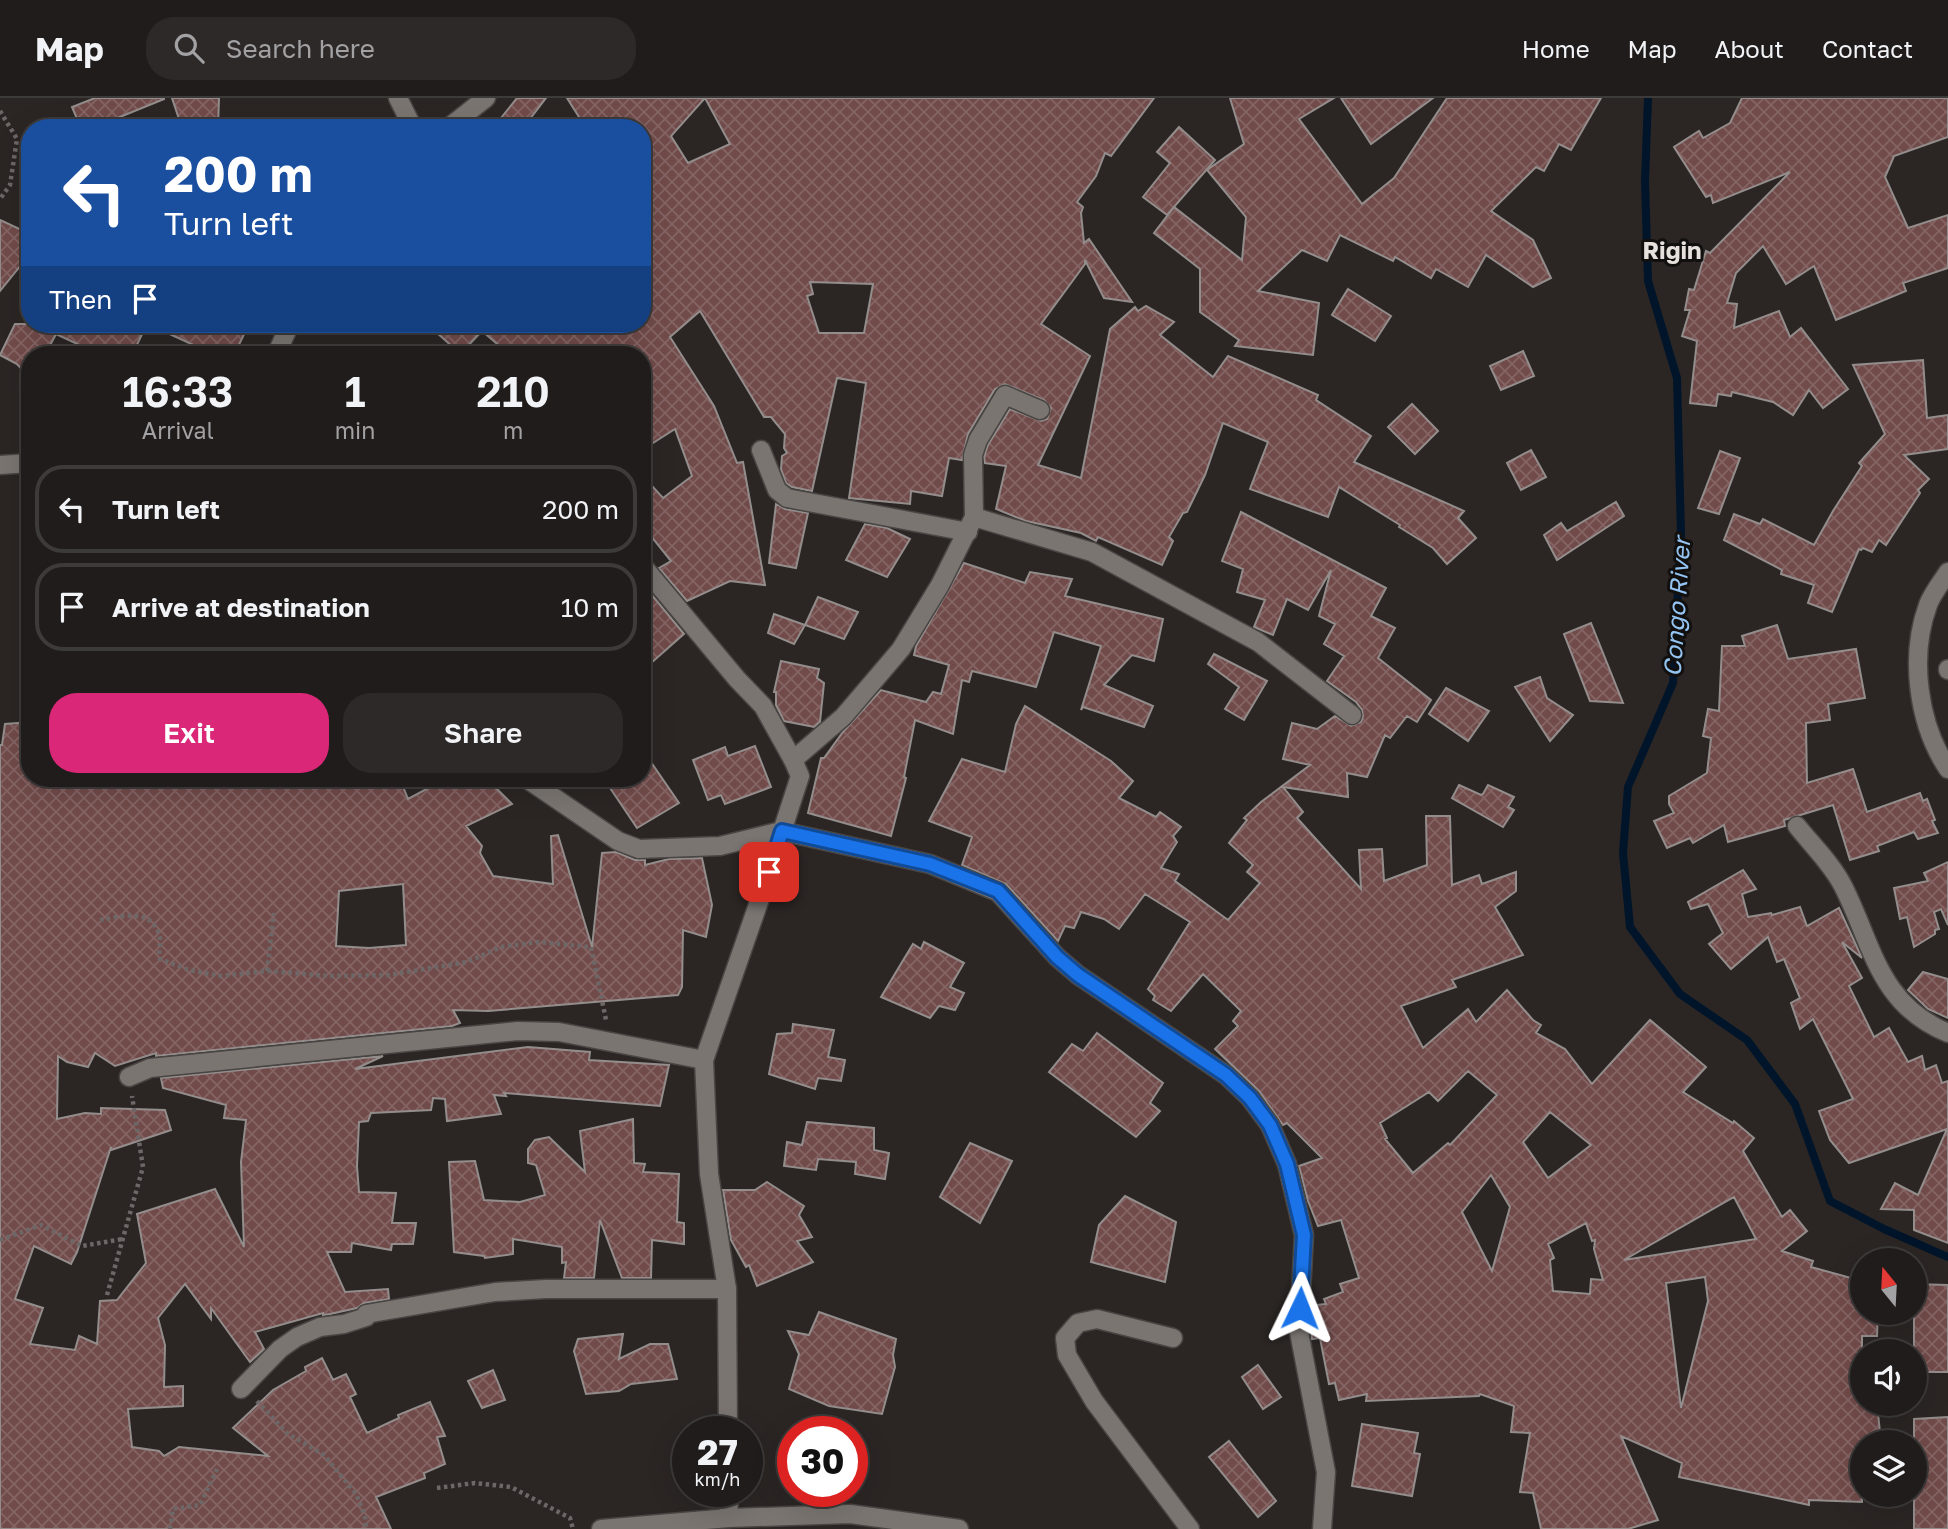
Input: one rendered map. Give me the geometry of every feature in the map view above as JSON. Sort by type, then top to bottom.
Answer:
[{"type":"street","points":[[398,98],[408,119]]},
{"type":"street","points":[[459,119],[486,98]]},
{"type":"street","points":[[793,760],[843,717],[901,649],[940,585],[971,524],[973,455],[978,440],[1004,395],[1040,410]]},
{"type":"street","points":[[761,450],[778,490],[787,498],[971,524],[1091,552],[1258,642],[1352,715]]},
{"type":"street","points":[[0,465],[21,464]]},
{"type":"street","points":[[1948,572],[1928,603],[1920,633],[1918,668],[1923,712],[1948,769]]},
{"type":"street","points":[[651,576],[737,679],[763,706],[800,776],[704,1060],[709,1174],[727,1289],[728,1416]]},
{"type":"street","points":[[539,787],[618,841],[639,849],[720,846],[782,831],[930,864],[998,891],[1057,957],[1078,975],[1226,1075],[1250,1098],[1270,1125],[1287,1164],[1304,1235],[1299,1332],[1326,1472],[1322,1529]]},
{"type":"street","points":[[1797,826],[1842,884],[1879,971],[1896,996],[1933,1027],[1948,1033]]},
{"type":"street","points":[[129,1077],[150,1068],[518,1031],[559,1032],[704,1060]]},
{"type":"street","points":[[241,1389],[280,1349],[297,1337],[320,1327],[355,1321],[366,1317],[366,1314],[495,1292],[546,1289],[727,1289]]},
{"type":"street","points":[[1173,1338],[1097,1319],[1079,1323],[1065,1338],[1067,1355],[1094,1401],[1190,1529]]},
{"type":"street","points":[[729,1507],[729,1518]]},
{"type":"street","points":[[601,1529],[729,1518],[850,1514],[959,1529]]},
{"type":"path","points":[[0,111],[17,139],[10,184],[0,199]]},
{"type":"path","points":[[267,971],[274,913]]},
{"type":"path","points":[[100,920],[129,915],[145,916],[156,926],[161,941],[158,952],[160,959],[189,970],[220,976],[267,971],[329,976],[389,975],[467,962],[501,947],[539,942],[591,947],[607,1022]]},
{"type":"path","points":[[107,1295],[143,1167],[129,1077]]},
{"type":"path","points":[[0,1240],[41,1225],[82,1246],[123,1239]]},
{"type":"path","points":[[241,1389],[257,1401],[287,1433],[324,1455],[356,1494],[365,1516],[366,1529]]},
{"type":"path","points":[[170,1529],[173,1509],[200,1505],[218,1467]]},
{"type":"path","points":[[438,1488],[475,1483],[511,1487],[570,1518],[573,1529]]},
{"type":"building","points":[[95,98],[164,98],[115,119],[77,119],[72,107]]},
{"type":"building","points":[[172,98],[219,98],[218,119],[179,119]]},
{"type":"building","points":[[517,98],[546,98],[530,119],[500,119]]},
{"type":"building","points":[[567,98],[705,98],[1154,98],[1111,156],[1105,153],[1096,176],[1077,202],[1083,207],[1081,213],[1084,243],[1089,239],[1132,302],[1104,298],[1085,260],[1085,264],[1041,324],[1090,356],[1038,465],[1081,478],[1110,329],[1135,307],[1138,311],[1146,306],[1174,322],[1160,335],[1213,377],[1228,356],[1318,395],[1316,400],[1371,436],[1354,462],[1464,511],[1458,518],[1476,538],[1447,564],[1433,548],[1339,487],[1328,517],[1250,489],[1268,442],[1223,423],[1205,475],[1187,512],[1183,513],[1169,537],[1173,541],[1162,565],[1098,537],[1096,541],[1081,533],[1026,521],[996,509],[1006,466],[985,463],[984,457],[988,445],[1010,409],[1041,421],[1047,419],[1051,408],[1044,400],[1005,384],[995,389],[968,434],[962,460],[949,458],[942,496],[911,491],[910,504],[849,498],[866,383],[837,378],[812,491],[792,487],[786,483],[781,469],[782,456],[787,453],[784,448],[785,434],[771,417],[764,417],[700,311],[670,337],[714,406],[737,463],[743,462],[765,585],[730,581],[687,601],[659,568],[671,561],[651,536],[651,485],[663,498],[692,476],[675,429],[651,444],[651,346],[500,346],[484,333],[651,333],[651,119],[580,119]],"holes":[[[705,98],[730,144],[688,163],[671,136]],[[810,282],[873,284],[864,333],[819,333],[807,296],[813,294]]]},
{"type":"building","points":[[1230,98],[1334,98],[1299,119],[1362,204],[1394,178],[1447,98],[1601,98],[1571,150],[1559,144],[1544,171],[1536,167],[1491,211],[1533,240],[1551,278],[1533,287],[1486,255],[1468,287],[1436,269],[1431,278],[1395,257],[1393,261],[1340,235],[1327,261],[1302,250],[1258,291],[1319,303],[1313,355],[1235,346],[1239,340],[1200,312],[1200,269],[1154,233],[1174,207],[1242,260],[1246,217],[1207,170],[1244,144]]},
{"type":"building","points":[[1341,98],[1433,98],[1371,144]]},
{"type":"building","points":[[1742,98],[1948,98],[1948,137],[1894,156],[1885,177],[1908,228],[1948,215],[1948,268],[1903,283],[1906,291],[1836,320],[1814,266],[1786,284],[1763,246],[1736,273],[1727,303],[1737,304],[1734,328],[1779,311],[1790,337],[1801,328],[1848,389],[1823,408],[1809,390],[1793,415],[1773,402],[1732,392],[1731,396],[1718,394],[1716,406],[1690,403],[1697,341],[1682,336],[1690,310],[1685,310],[1689,289],[1694,290],[1706,251],[1710,253],[1790,172],[1713,203],[1711,195],[1706,197],[1674,147],[1699,131],[1703,138],[1730,123]]},
{"type":"building","points":[[1179,127],[1215,160],[1167,215],[1143,197],[1170,163],[1157,152]]},
{"type":"building","points":[[0,220],[21,230],[21,265],[0,291]]},
{"type":"building","points":[[1348,289],[1391,316],[1375,341],[1332,315]]},
{"type":"building","points":[[15,324],[21,324],[21,333],[143,333],[136,346],[82,346],[56,334],[50,346],[21,346],[21,368],[0,355]]},
{"type":"building","points":[[167,333],[245,333],[238,346],[196,346]]},
{"type":"building","points":[[437,333],[480,333],[468,346],[452,346]]},
{"type":"building","points":[[1523,351],[1534,376],[1501,390],[1490,366]]},
{"type":"building","points":[[1923,360],[1927,418],[1948,415],[1948,449],[1904,455],[1929,479],[1918,490],[1920,493],[1886,545],[1879,540],[1872,552],[1859,549],[1832,612],[1808,603],[1814,585],[1781,574],[1782,570],[1724,540],[1734,514],[1760,524],[1763,519],[1814,545],[1862,466],[1859,463],[1885,434],[1853,365]]},
{"type":"building","points":[[1412,404],[1438,431],[1415,454],[1388,427]]},
{"type":"building","points":[[1531,450],[1546,477],[1521,490],[1507,463]]},
{"type":"building","points":[[1720,451],[1740,458],[1719,514],[1698,508]]},
{"type":"building","points":[[1616,502],[1624,516],[1557,560],[1544,535],[1561,523],[1567,531]]},
{"type":"building","points":[[776,504],[785,509],[808,513],[796,568],[769,563]]},
{"type":"building","points":[[1241,512],[1386,588],[1371,616],[1395,628],[1378,658],[1431,700],[1417,722],[1407,716],[1390,738],[1385,735],[1367,777],[1347,773],[1348,797],[1283,787],[1303,812],[1297,818],[1361,889],[1359,850],[1382,849],[1384,881],[1427,865],[1426,816],[1450,816],[1452,885],[1479,875],[1482,884],[1516,872],[1516,891],[1495,907],[1523,955],[1452,980],[1456,987],[1401,1006],[1423,1048],[1468,1009],[1476,1022],[1507,990],[1533,1020],[1541,1025],[1536,1033],[1565,1049],[1592,1084],[1650,1020],[1706,1067],[1683,1092],[1733,1123],[1734,1121],[1754,1138],[1743,1151],[1782,1217],[1790,1210],[1807,1231],[1782,1251],[1813,1261],[1811,1267],[1850,1278],[1850,1325],[1877,1325],[1877,1336],[1850,1339],[1850,1416],[1878,1416],[1880,1430],[1850,1430],[1850,1502],[1809,1500],[1809,1505],[1679,1477],[1682,1463],[1621,1436],[1658,1520],[1628,1529],[1541,1529],[1533,1493],[1520,1492],[1530,1433],[1511,1432],[1514,1406],[1480,1394],[1366,1401],[1367,1394],[1339,1400],[1335,1383],[1329,1384],[1320,1338],[1312,1339],[1311,1320],[1318,1319],[1317,1305],[1326,1304],[1324,1299],[1343,1292],[1340,1284],[1359,1278],[1341,1220],[1318,1226],[1308,1201],[1299,1166],[1322,1158],[1287,1123],[1283,1125],[1259,1091],[1215,1049],[1238,1026],[1233,1021],[1241,1011],[1203,974],[1171,1011],[1153,1000],[1155,996],[1148,989],[1190,922],[1145,894],[1119,929],[1104,919],[1081,912],[1074,928],[1065,926],[1058,941],[1006,884],[962,865],[972,837],[929,821],[962,759],[1005,772],[1016,724],[1025,706],[1111,761],[1133,781],[1119,798],[1156,817],[1160,812],[1181,827],[1173,836],[1177,842],[1161,868],[1179,874],[1175,881],[1228,920],[1260,883],[1247,872],[1253,865],[1229,843],[1247,820],[1244,818],[1310,765],[1283,759],[1292,723],[1317,729],[1335,716],[1351,726],[1361,722],[1363,716],[1356,702],[1327,681],[1344,656],[1324,644],[1335,624],[1319,616],[1331,570],[1308,610],[1287,599],[1273,635],[1254,627],[1265,600],[1237,592],[1243,569],[1222,561]],"holes":[[[1468,1071],[1497,1095],[1450,1145],[1448,1143],[1413,1173],[1385,1139],[1387,1138],[1380,1123],[1429,1092],[1438,1101]],[[1550,1112],[1591,1145],[1548,1178],[1523,1142]],[[1491,1175],[1510,1207],[1492,1271],[1462,1212]],[[1734,1197],[1756,1239],[1624,1260]],[[1586,1223],[1592,1241],[1595,1240],[1594,1249],[1603,1280],[1591,1279],[1590,1294],[1553,1291],[1550,1260],[1554,1258],[1548,1244]],[[1705,1277],[1708,1301],[1681,1408],[1666,1283]]]},
{"type":"building","points":[[865,524],[887,528],[910,539],[887,577],[846,560]]},
{"type":"building","points":[[964,563],[1025,583],[1030,572],[1072,579],[1065,596],[1163,619],[1154,661],[1132,655],[1104,685],[1153,706],[1144,727],[1083,707],[1081,710],[1101,646],[1054,632],[1036,687],[972,671],[969,682],[962,680],[953,734],[915,720],[904,777],[906,778],[891,836],[808,813],[821,758],[824,758],[843,732],[881,690],[926,702],[933,692],[941,694],[949,665],[914,655],[916,646]]},
{"type":"building","points":[[651,594],[684,634],[651,663]]},
{"type":"building","points":[[818,597],[858,612],[844,639],[805,625]]},
{"type":"building","points":[[774,614],[805,625],[794,644],[768,633]]},
{"type":"building","points":[[1591,623],[1623,703],[1590,701],[1564,634]]},
{"type":"building","points":[[1777,625],[1788,659],[1856,649],[1865,698],[1828,704],[1830,720],[1806,723],[1807,783],[1853,769],[1867,812],[1920,793],[1923,801],[1927,799],[1938,833],[1918,839],[1914,832],[1877,846],[1879,851],[1850,860],[1833,805],[1784,820],[1785,826],[1728,842],[1724,825],[1693,843],[1690,838],[1667,848],[1654,821],[1674,813],[1669,804],[1669,796],[1707,773],[1711,738],[1703,736],[1708,709],[1719,711],[1722,646],[1745,646],[1742,636]]},
{"type":"building","points":[[1214,654],[1267,681],[1244,720],[1225,709],[1239,687],[1208,664]]},
{"type":"building","points":[[781,661],[819,669],[817,678],[824,683],[820,722],[814,727],[784,721],[776,705],[774,692]]},
{"type":"building","points":[[1540,677],[1547,698],[1573,715],[1550,741],[1515,687]]},
{"type":"building","points":[[1446,688],[1489,711],[1468,741],[1429,714]]},
{"type":"building","points":[[21,723],[21,787],[403,787],[408,799],[430,787],[495,787],[512,804],[466,826],[482,846],[480,853],[493,876],[553,884],[551,836],[558,835],[592,947],[602,853],[616,852],[635,860],[645,860],[645,865],[669,859],[702,858],[712,905],[706,937],[683,930],[682,987],[678,995],[488,1011],[453,1010],[460,1023],[452,1026],[156,1056],[156,1053],[115,1066],[95,1053],[88,1067],[67,1062],[58,1056],[57,1119],[85,1113],[101,1114],[101,1108],[165,1110],[171,1130],[111,1150],[111,1147],[71,1264],[34,1246],[15,1299],[43,1308],[30,1344],[75,1350],[79,1336],[97,1344],[100,1301],[117,1300],[146,1263],[137,1214],[215,1189],[244,1247],[241,1162],[246,1120],[224,1118],[226,1105],[163,1088],[161,1078],[383,1056],[355,1069],[528,1047],[590,1052],[589,1060],[669,1065],[660,1106],[504,1093],[506,1096],[494,1095],[501,1114],[447,1121],[445,1099],[433,1098],[431,1110],[371,1113],[368,1121],[359,1122],[359,1192],[396,1193],[392,1223],[416,1223],[413,1244],[392,1244],[391,1250],[352,1243],[351,1252],[327,1252],[345,1292],[388,1289],[389,1299],[364,1303],[357,1308],[330,1314],[323,1313],[255,1332],[264,1349],[250,1362],[211,1308],[211,1319],[185,1284],[158,1318],[165,1345],[164,1387],[183,1386],[183,1406],[128,1409],[132,1447],[159,1451],[164,1456],[179,1447],[268,1456],[233,1428],[273,1390],[306,1371],[305,1367],[322,1358],[333,1380],[346,1374],[356,1394],[350,1397],[367,1433],[399,1418],[398,1415],[430,1402],[445,1436],[437,1437],[445,1464],[424,1473],[425,1478],[376,1497],[391,1529],[0,1529],[2,745],[5,724]],"holes":[[[403,884],[406,945],[369,948],[336,946],[339,891]]]},
{"type":"building","points":[[755,746],[771,787],[725,804],[721,795],[708,800],[693,760],[725,747],[728,756]]},
{"type":"building","points":[[651,762],[679,803],[637,828],[609,787],[651,787]]},
{"type":"building","points":[[1459,785],[1481,795],[1488,785],[1514,797],[1508,807],[1514,810],[1503,827],[1452,798]]},
{"type":"building","points":[[1948,862],[1948,925],[1941,909],[1934,912],[1939,929],[1914,947],[1907,917],[1900,919],[1894,888],[1928,881],[1924,873]]},
{"type":"building","points":[[1743,870],[1756,889],[1742,894],[1748,917],[1772,915],[1800,907],[1807,926],[1839,908],[1862,958],[1842,942],[1862,978],[1849,986],[1874,1037],[1889,1028],[1908,1062],[1922,1056],[1925,1070],[1936,1065],[1942,1083],[1948,1081],[1948,1243],[1914,1230],[1914,1210],[1881,1209],[1895,1183],[1918,1195],[1947,1129],[1849,1163],[1830,1140],[1819,1111],[1853,1099],[1813,1019],[1800,1029],[1791,1003],[1800,998],[1784,959],[1777,962],[1768,937],[1731,969],[1709,944],[1723,933],[1708,904],[1691,909],[1688,902]]},
{"type":"building","points":[[924,942],[964,963],[950,987],[964,993],[955,1010],[939,1006],[930,1018],[881,997],[913,944],[921,949]]},
{"type":"building","points":[[1923,972],[1948,979],[1948,1018],[1928,1009],[1908,990]]},
{"type":"building","points":[[793,1024],[834,1030],[828,1057],[845,1060],[841,1081],[818,1078],[815,1089],[769,1074],[777,1034],[792,1033]]},
{"type":"building","points":[[1097,1033],[1163,1083],[1150,1103],[1160,1111],[1136,1137],[1049,1072],[1072,1044],[1083,1051]]},
{"type":"building","points":[[633,1119],[634,1163],[645,1164],[643,1172],[679,1174],[677,1222],[684,1223],[684,1244],[652,1240],[651,1278],[622,1278],[600,1220],[594,1278],[564,1278],[566,1262],[562,1263],[562,1247],[513,1239],[513,1254],[485,1258],[454,1252],[449,1162],[475,1161],[484,1200],[520,1202],[545,1195],[536,1165],[528,1163],[528,1149],[535,1140],[549,1137],[585,1172],[580,1131]]},
{"type":"building","points":[[807,1122],[874,1128],[874,1150],[889,1153],[885,1179],[855,1174],[856,1162],[818,1159],[816,1170],[784,1166],[787,1142],[802,1145]]},
{"type":"building","points":[[970,1143],[1012,1161],[980,1223],[940,1197]]},
{"type":"building","points":[[767,1182],[804,1206],[799,1215],[812,1237],[797,1241],[813,1262],[757,1286],[749,1265],[746,1267],[731,1240],[723,1190],[755,1190]]},
{"type":"building","points":[[1125,1196],[1176,1222],[1165,1282],[1091,1262],[1099,1225]]},
{"type":"building","points":[[1927,1284],[1948,1285],[1948,1372],[1927,1372],[1927,1339],[1914,1339],[1914,1325],[1927,1325]]},
{"type":"building","points":[[819,1312],[896,1339],[893,1355],[895,1367],[882,1414],[829,1406],[789,1389],[799,1354],[788,1331],[809,1335]]},
{"type":"building","points":[[623,1334],[619,1359],[650,1344],[668,1344],[677,1379],[631,1384],[619,1391],[586,1394],[574,1351],[578,1339]]},
{"type":"building","points":[[1258,1365],[1281,1397],[1263,1409],[1242,1377]]},
{"type":"building","points":[[493,1370],[505,1400],[482,1408],[468,1381]]},
{"type":"building","points":[[1948,1417],[1948,1529],[1914,1529],[1914,1507],[1927,1507],[1927,1430],[1914,1430],[1914,1419]]},
{"type":"building","points":[[1362,1424],[1418,1433],[1414,1453],[1420,1454],[1412,1496],[1352,1486]]},
{"type":"building","points":[[1229,1441],[1276,1501],[1258,1517],[1209,1457]]},
{"type":"waterway","name":"Congo River","points":[[1648,98],[1645,182],[1648,281],[1677,378],[1681,534],[1673,683],[1628,787],[1623,853],[1630,927],[1680,994],[1747,1040],[1795,1104],[1830,1201],[1884,1229],[1948,1257]]},
{"type":"district","name":"Rigin","points":[[1672,249]]},
{"type":"route","points":[[769,872],[782,831],[930,864],[998,891],[1030,929],[1078,975],[1226,1075],[1250,1098],[1270,1125],[1287,1164],[1304,1235],[1300,1308]]}]
